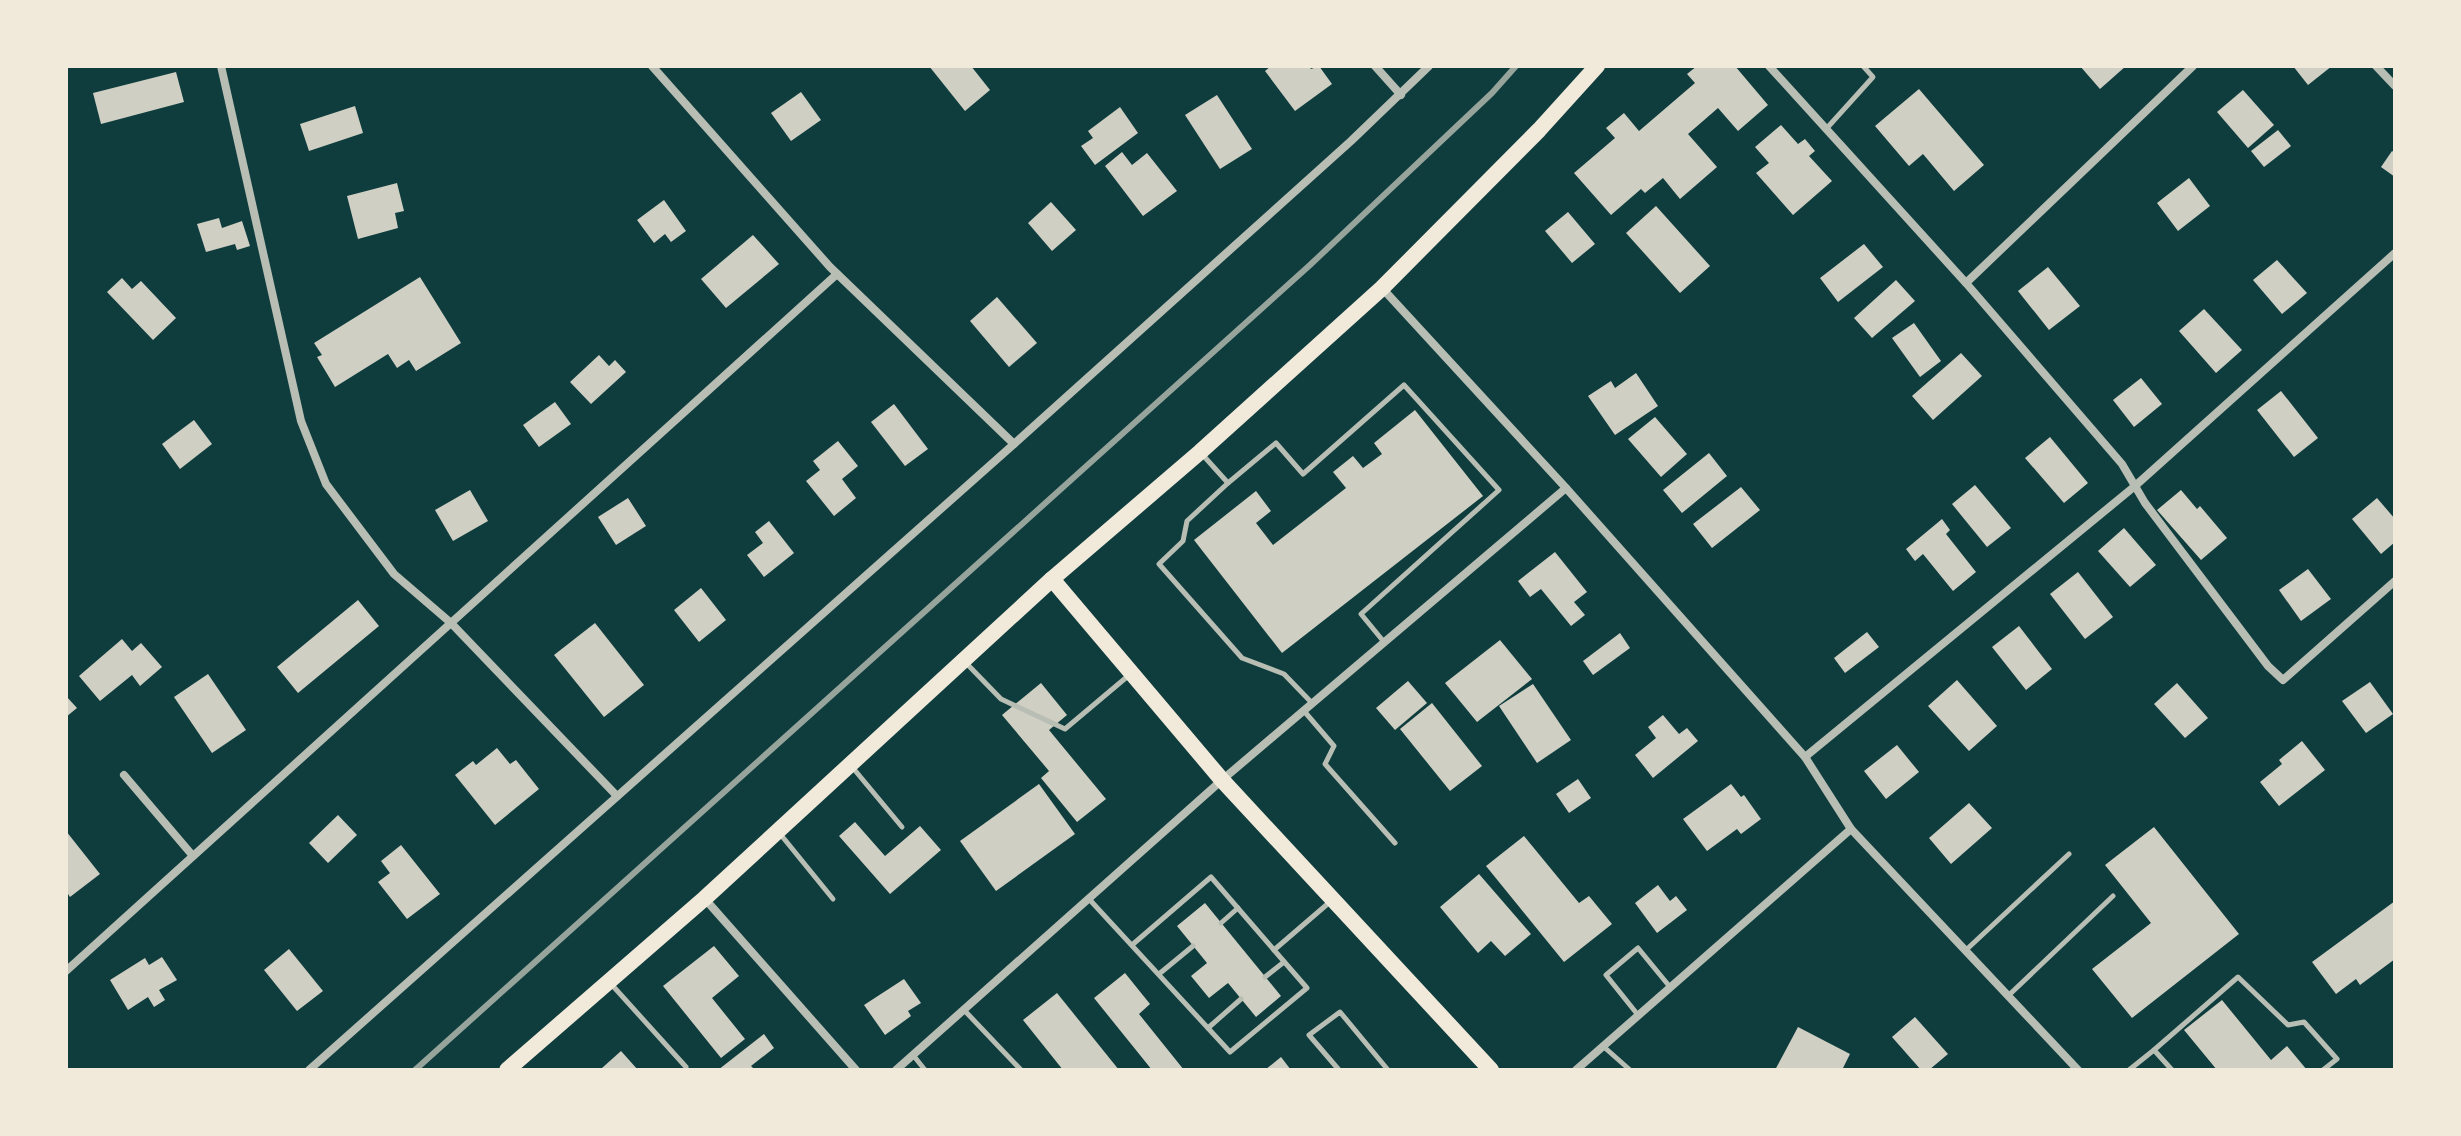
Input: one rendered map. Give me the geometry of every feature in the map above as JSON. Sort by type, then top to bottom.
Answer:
[{"type":"main road","points":[[507,1070],[705,898],[1052,579],[1200,452],[1382,288],[1539,130],[1597,66]]},
{"type":"main road","points":[[1052,579],[1222,780],[1491,1070]]},
{"type":"street","points":[[221,66],[301,421],[326,484],[394,574],[451,623],[617,796]]},
{"type":"street","points":[[652,66],[837,274],[1014,444]]},
{"type":"street","points":[[1375,66],[1401,95]]},
{"type":"street","points":[[309,1070],[1014,444],[1401,95],[1429,66]]},
{"type":"street","points":[[1769,66],[1966,283],[2122,464],[2145,503],[2268,666],[2283,680],[2395,581]]},
{"type":"street","points":[[1966,283],[2193,66]]},
{"type":"street","points":[[2376,66],[2395,86]]},
{"type":"street","points":[[1805,757],[2135,486],[2395,253]]},
{"type":"street","points":[[66,971],[837,274]]},
{"type":"street","points":[[1382,288],[1566,488],[1805,757],[1851,829],[2075,1069]]},
{"type":"street","points":[[896,1070],[1222,780],[1566,488]]},
{"type":"street","points":[[124,775],[193,856]]},
{"type":"street","points":[[1576,1070],[1851,829]]},
{"type":"street","points":[[705,898],[856,1070]]},
{"type":"lane","points":[[1825,129],[1873,77],[1863,66]]},
{"type":"lane","points":[[1312,703],[1284,674],[1242,658],[1159,564],[1183,541],[1187,521],[1276,443],[1303,474],[1404,385],[1499,490],[1361,614],[1384,642]]},
{"type":"lane","points":[[1200,452],[1228,483]]},
{"type":"lane","points":[[964,660],[1001,699],[1065,729],[1132,673]]},
{"type":"lane","points":[[1304,710],[1334,746],[1325,764],[1395,843]]},
{"type":"lane","points":[[850,765],[902,827]]},
{"type":"lane","points":[[778,831],[833,899]]},
{"type":"lane","points":[[1965,951],[2069,854]]},
{"type":"lane","points":[[1089,898],[1132,945],[1159,974],[1230,1052],[1307,988],[1211,877],[1132,945]]},
{"type":"lane","points":[[2008,996],[2113,896]]},
{"type":"lane","points":[[1274,950],[1333,899]]},
{"type":"lane","points":[[1221,923],[1238,908]]},
{"type":"lane","points":[[1159,974],[1193,946]]},
{"type":"lane","points":[[1638,1015],[1606,975],[1638,948],[1670,987]]},
{"type":"lane","points":[[1265,977],[1284,962]]},
{"type":"lane","points":[[2129,1070],[2238,977],[2288,1025],[2304,1022],[2337,1059],[2323,1070]]},
{"type":"lane","points":[[609,981],[686,1067]]},
{"type":"lane","points":[[1208,1028],[1241,999]]},
{"type":"lane","points":[[964,1009],[1021,1070]]},
{"type":"lane","points":[[1339,1070],[1309,1035],[1340,1012],[1388,1070]]},
{"type":"lane","points":[[1603,1046],[1630,1070]]},
{"type":"lane","points":[[2154,1050],[2172,1070]]},
{"type":"lane","points":[[913,1055],[925,1070]]},
{"type":"building","points":[[929,66],[971,66],[990,90],[965,111]]},
{"type":"building","points":[[1271,66],[1309,66],[1311,69],[1319,66],[1332,84],[1295,111],[1265,71]]},
{"type":"building","points":[[1697,66],[1735,66],[1768,105],[1738,131],[1718,108],[1688,134],[1717,167],[1680,199],[1663,178],[1645,193],[1641,189],[1611,215],[1574,173],[1615,138],[1606,128],[1624,113],[1639,131],[1695,83],[1687,74]]},
{"type":"building","points":[[2080,66],[2126,66],[2100,89]]},
{"type":"building","points":[[2293,66],[2332,66],[2308,85]]},
{"type":"building","points":[[176,72],[184,102],[101,124],[93,93]]},
{"type":"building","points":[[1919,89],[1984,165],[1954,191],[1923,154],[1909,166],[1875,126]]},
{"type":"building","points":[[2243,90],[2274,125],[2248,148],[2217,112]]},
{"type":"building","points":[[801,92],[821,120],[791,141],[771,113]]},
{"type":"building","points":[[1217,95],[1252,149],[1220,169],[1185,115]]},
{"type":"building","points":[[355,106],[363,133],[309,151],[300,124]]},
{"type":"building","points":[[1120,107],[1138,133],[1095,165],[1081,146],[1093,138],[1088,131]]},
{"type":"building","points":[[1781,125],[1798,144],[1805,139],[1815,151],[1809,156],[1832,181],[1793,215],[1756,173],[1769,163],[1755,147]]},
{"type":"building","points":[[2278,130],[2291,146],[2264,167],[2251,151]]},
{"type":"building","points":[[2392,151],[2395,153],[2395,177],[2381,167]]},
{"type":"building","points":[[1122,152],[1132,165],[1147,153],[1177,191],[1143,216],[1105,166]]},
{"type":"building","points":[[2189,178],[2210,206],[2178,231],[2157,203]]},
{"type":"building","points":[[397,183],[404,211],[395,213],[398,228],[358,239],[347,196]]},
{"type":"building","points":[[664,200],[686,231],[671,242],[665,234],[654,243],[637,220]]},
{"type":"building","points":[[1051,202],[1076,230],[1052,251],[1028,223]]},
{"type":"building","points":[[1656,206],[1710,266],[1680,293],[1626,233]]},
{"type":"building","points":[[1568,212],[1595,244],[1572,263],[1545,231]]},
{"type":"building","points":[[219,218],[222,228],[242,221],[250,246],[237,250],[235,244],[206,252],[197,224]]},
{"type":"building","points":[[753,235],[779,264],[726,308],[701,279]]},
{"type":"building","points":[[1864,244],[1883,267],[1838,302],[1820,278]]},
{"type":"building","points":[[2277,260],[2307,293],[2282,314],[2253,280]]},
{"type":"building","points":[[2048,267],[2080,306],[2049,330],[2018,291]]},
{"type":"building","points":[[420,277],[461,343],[416,371],[409,360],[397,368],[388,354],[335,387],[317,357],[322,355],[314,343]]},
{"type":"building","points":[[122,278],[132,289],[141,281],[176,318],[153,340],[107,292]]},
{"type":"building","points":[[1896,280],[1915,301],[1872,338],[1854,318]]},
{"type":"building","points":[[997,297],[1037,343],[1009,367],[970,321]]},
{"type":"building","points":[[2204,309],[2242,350],[2216,373],[2179,331]]},
{"type":"building","points":[[1914,323],[1941,361],[1920,377],[1892,338]]},
{"type":"building","points":[[1961,353],[1982,376],[1933,420],[1912,396]]},
{"type":"building","points":[[599,355],[609,366],[615,360],[626,372],[591,404],[570,382]]},
{"type":"building","points":[[1636,373],[1658,406],[1615,435],[1588,396],[1611,381],[1615,388]]},
{"type":"building","points":[[2141,378],[2162,404],[2134,427],[2113,400]]},
{"type":"building","points":[[2281,391],[2318,438],[2294,457],[2257,410]]},
{"type":"building","points":[[555,402],[571,424],[539,447],[523,425]]},
{"type":"building","points":[[894,404],[928,449],[905,466],[871,422]]},
{"type":"building","points":[[1415,410],[1483,496],[1282,653],[1194,540],[1256,491],[1271,511],[1256,523],[1273,545],[1346,488],[1333,472],[1353,456],[1363,468],[1382,454],[1374,443]]},
{"type":"building","points":[[1655,417],[1687,454],[1661,477],[1628,439]]},
{"type":"building","points":[[194,420],[212,444],[180,469],[162,444]]},
{"type":"building","points":[[2050,437],[2088,483],[2064,503],[2025,458]]},
{"type":"building","points":[[838,441],[858,466],[842,479],[856,498],[834,516],[806,481],[820,470],[813,461]]},
{"type":"building","points":[[1709,453],[1727,476],[1682,513],[1663,490]]},
{"type":"building","points":[[1975,485],[2011,528],[1987,547],[1952,504]]},
{"type":"building","points":[[1741,487],[1760,510],[1712,548],[1693,524]]},
{"type":"building","points":[[470,490],[488,521],[453,541],[435,510]]},
{"type":"building","points":[[2181,490],[2197,509],[2200,506],[2227,538],[2201,560],[2157,510]]},
{"type":"building","points":[[628,498],[646,526],[616,545],[598,517]]},
{"type":"building","points":[[2377,498],[2395,519],[2395,542],[2381,554],[2352,519]]},
{"type":"building","points":[[1942,519],[1950,530],[1946,534],[1976,572],[1953,591],[1923,554],[1915,561],[1906,549]]},
{"type":"building","points":[[769,521],[794,553],[764,577],[747,555],[763,543],[755,532]]},
{"type":"building","points":[[2124,528],[2156,565],[2130,587],[2098,551]]},
{"type":"building","points":[[1555,552],[1587,592],[1574,602],[1585,615],[1571,626],[1541,589],[1530,597],[1518,581]]},
{"type":"building","points":[[2308,569],[2331,599],[2301,621],[2279,590]]},
{"type":"building","points":[[2078,572],[2113,617],[2085,639],[2050,594]]},
{"type":"building","points":[[701,588],[726,620],[699,642],[674,610]]},
{"type":"building","points":[[358,600],[379,626],[298,693],[277,667]]},
{"type":"building","points":[[595,623],[644,685],[604,717],[554,655]]},
{"type":"building","points":[[2019,626],[2052,669],[2026,690],[1992,647]]},
{"type":"building","points":[[1867,632],[1879,647],[1845,673],[1834,658]]},
{"type":"building","points":[[1620,633],[1630,648],[1593,675],[1583,661]]},
{"type":"building","points":[[122,639],[132,651],[141,643],[162,667],[140,686],[132,675],[100,701],[79,676]]},
{"type":"building","points":[[1500,640],[1532,679],[1477,722],[1445,683]]},
{"type":"building","points":[[208,674],[246,730],[212,753],[174,697]]},
{"type":"building","points":[[1957,680],[1997,726],[1969,751],[1928,706]]},
{"type":"building","points":[[1408,681],[1427,703],[1395,730],[1376,708]]},
{"type":"building","points":[[2370,682],[2393,714],[2366,733],[2342,701]]},
{"type":"building","points":[[1041,683],[1067,715],[1049,730],[1106,799],[1077,822],[1041,778],[1049,771],[1002,715]]},
{"type":"building","points":[[2177,683],[2208,718],[2185,738],[2154,704]]},
{"type":"building","points":[[1533,684],[1571,740],[1537,763],[1499,706]]},
{"type":"building","points":[[66,696],[77,708],[66,717]]},
{"type":"building","points":[[1432,703],[1482,766],[1450,791],[1400,729]]},
{"type":"building","points":[[1663,715],[1679,734],[1687,728],[1698,741],[1653,778],[1635,755],[1656,738],[1648,727]]},
{"type":"building","points":[[2302,741],[2325,770],[2279,806],[2260,782],[2282,764],[2279,760]]},
{"type":"building","points":[[1897,745],[1919,772],[1886,799],[1864,771]]},
{"type":"building","points":[[497,748],[510,764],[516,760],[539,789],[495,825],[455,775],[473,761],[476,765]]},
{"type":"building","points":[[1578,779],[1591,798],[1569,813],[1556,794]]},
{"type":"building","points":[[1039,784],[1075,834],[996,891],[960,841]]},
{"type":"building","points":[[1731,784],[1741,797],[1744,795],[1761,819],[1741,834],[1737,829],[1707,851],[1683,819]]},
{"type":"building","points":[[1969,803],[1992,828],[1951,864],[1929,838]]},
{"type":"building","points":[[338,815],[357,835],[328,863],[309,843]]},
{"type":"building","points":[[855,822],[885,856],[920,826],[941,850],[890,894],[839,836]]},
{"type":"building","points":[[2154,827],[2239,934],[2132,1018],[2092,969],[2151,923],[2105,865]]},
{"type":"building","points":[[66,831],[100,874],[70,897],[66,891]]},
{"type":"building","points":[[1524,836],[1579,903],[1589,896],[1612,924],[1564,962],[1486,866]]},
{"type":"building","points":[[401,845],[440,894],[407,919],[378,882],[390,873],[381,861]]},
{"type":"building","points":[[1479,874],[1531,934],[1505,956],[1491,941],[1478,953],[1440,907]]},
{"type":"building","points":[[1658,885],[1670,901],[1676,896],[1687,910],[1657,933],[1635,903]]},
{"type":"building","points":[[2395,901],[2395,959],[2360,985],[2356,979],[2336,994],[2312,962]]},
{"type":"building","points":[[1205,903],[1281,996],[1256,1017],[1228,983],[1209,998],[1191,976],[1207,963],[1177,926]]},
{"type":"building","points":[[714,946],[739,976],[712,998],[745,1039],[721,1058],[663,986]]},
{"type":"building","points":[[289,949],[323,991],[297,1011],[264,970]]},
{"type":"building","points":[[162,957],[177,980],[159,990],[165,1000],[154,1007],[148,997],[128,1010],[110,980],[145,958],[149,965]]},
{"type":"building","points":[[1125,973],[1150,1004],[1139,1014],[1184,1070],[1152,1070],[1094,998]]},
{"type":"building","points":[[904,979],[921,1003],[908,1011],[911,1016],[885,1035],[864,1005]]},
{"type":"building","points":[[1057,993],[1119,1070],[1063,1070],[1023,1020]]},
{"type":"building","points":[[2222,1000],[2271,1060],[2287,1046],[2307,1070],[2217,1070],[2184,1030]]},
{"type":"building","points":[[1915,1017],[1948,1054],[1929,1070],[1921,1070],[1892,1037]]},
{"type":"building","points":[[1798,1027],[1850,1054],[1842,1070],[1775,1070]]},
{"type":"building","points":[[764,1034],[774,1048],[751,1066],[755,1070],[718,1070]]},
{"type":"building","points":[[621,1051],[638,1070],[602,1068]]},
{"type":"building","points":[[1281,1057],[1291,1070],[1265,1070]]},
{"type":"railway","points":[[415,1070],[1310,265],[1492,93],[1516,66]]}]
